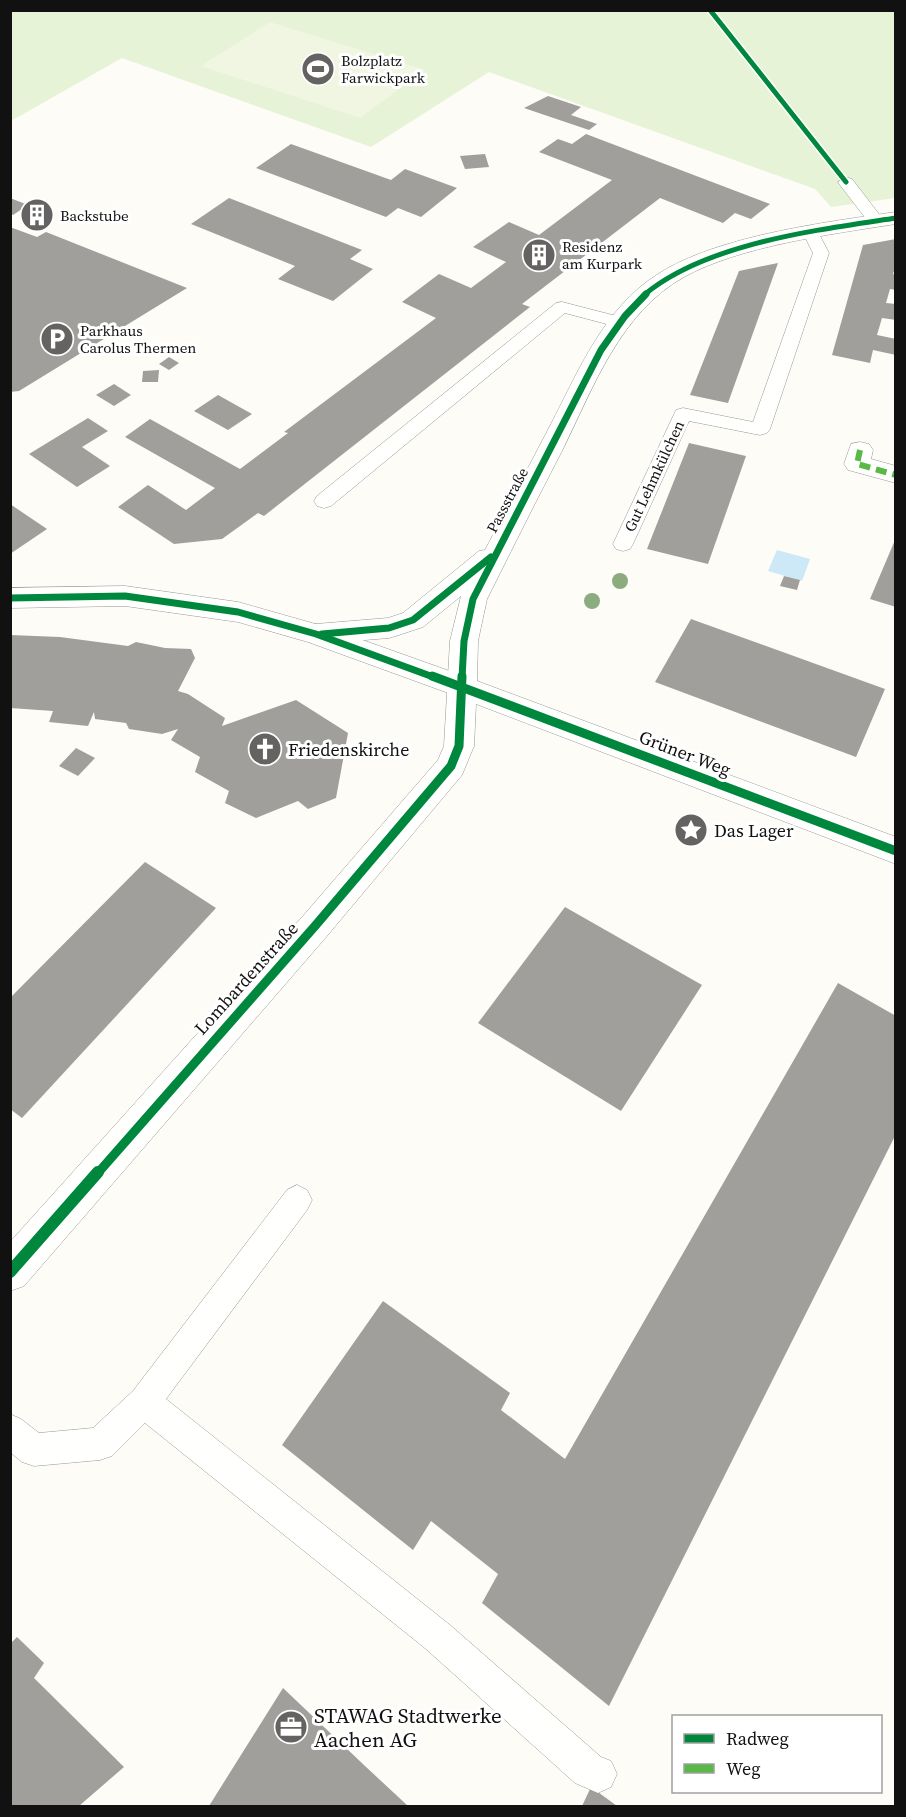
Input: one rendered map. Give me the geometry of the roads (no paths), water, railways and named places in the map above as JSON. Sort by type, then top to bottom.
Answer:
[{"type":"street","name":"Passstraße","points":[[462,687],[464,641],[473,600],[601,350],[618,322],[643,296],[676,272],[717,255],[811,233],[886,220]]},
{"type":"street","points":[[860,450],[857,464],[896,475]]},
{"type":"street","points":[[316,634],[389,627],[412,620],[496,554]]},
{"type":"street","points":[[10,598],[125,596],[238,612],[316,634],[462,687]]},
{"type":"street","name":"Grüner Weg","points":[[462,687],[896,851]]},
{"type":"street","name":"Lombardenstraße","points":[[10,1272],[315,926],[450,766],[459,746],[462,687]]},
{"type":"lane","points":[[846,182],[886,220]]},
{"type":"lane","name":"Gut Lehmkülchen","points":[[623,544],[683,414],[760,429],[821,253],[811,233]]},
{"type":"lane","points":[[324,501],[562,307],[618,322]]},
{"type":"lane","points":[[10,1430],[34,1450],[100,1444],[144,1402],[297,1200]]},
{"type":"lane","points":[[144,1402],[438,1637],[588,1770],[598,1774]]},
{"type":"water","points":[[777,550],[810,559],[802,581],[768,571]]},
{"type":"place","name":"Bolzplatz Farwickpark","points":[[318,69]]},
{"type":"place","name":"Backstube","points":[[37,215]]},
{"type":"place","name":"Residenz am Kurpark","points":[[539,255]]},
{"type":"place","name":"Parkhaus Carolus Thermen","points":[[57,339]]},
{"type":"place","name":"Friedenskirche","points":[[265,749]]},
{"type":"place","name":"Das Lager","points":[[691,830]]},
{"type":"place","name":"STAWAG Stadtwerke Aachen AG","points":[[291,1727]]}]
